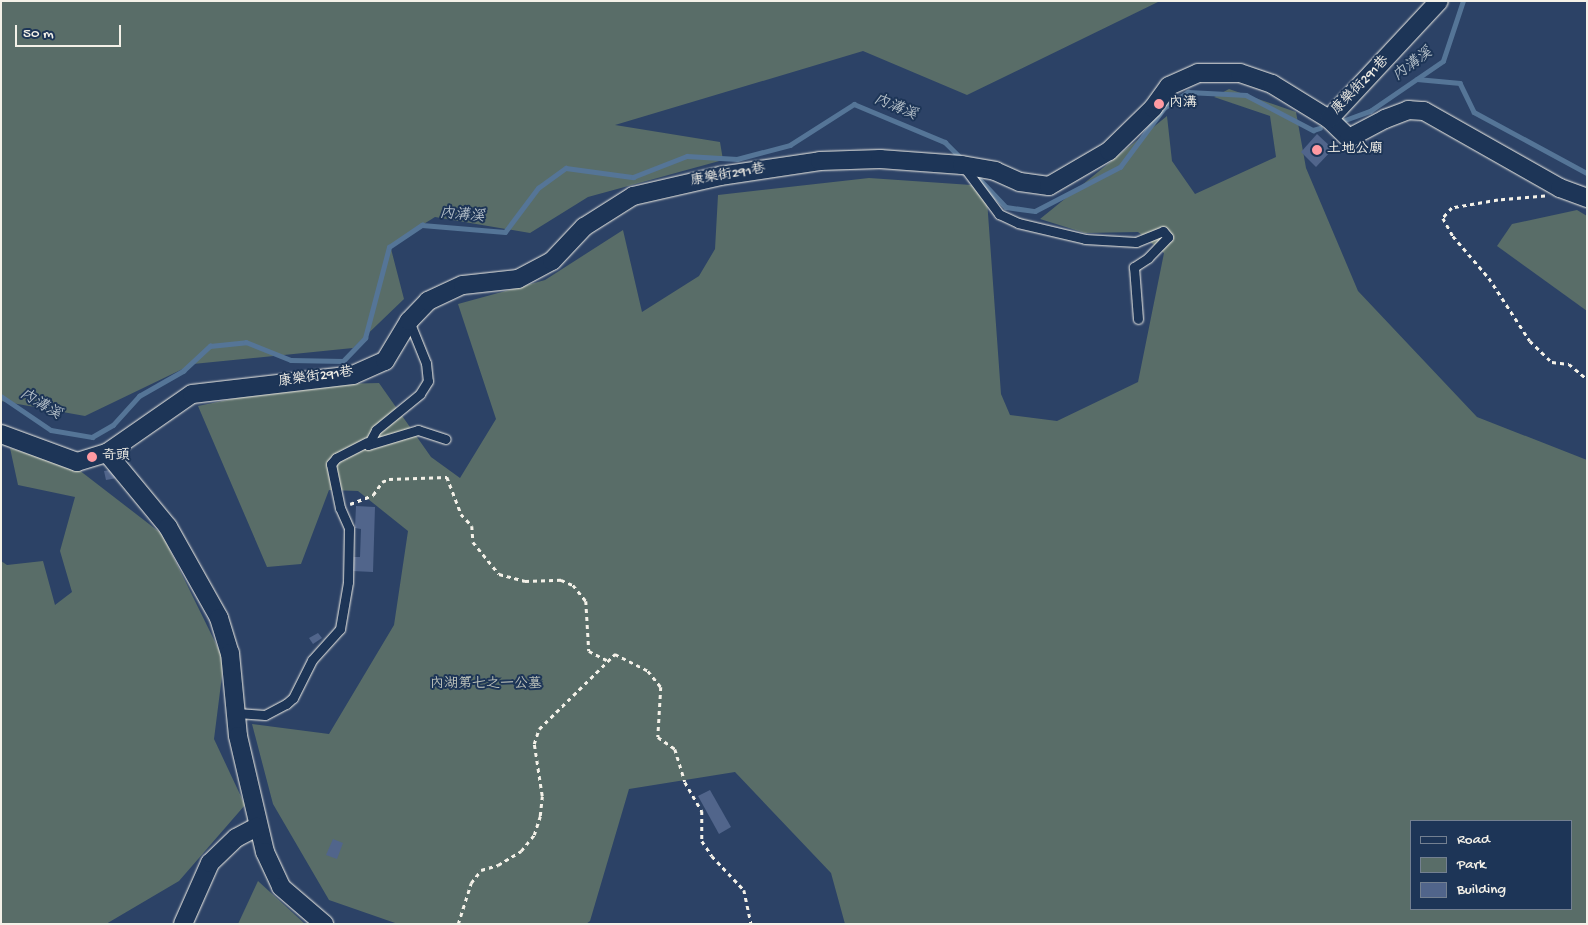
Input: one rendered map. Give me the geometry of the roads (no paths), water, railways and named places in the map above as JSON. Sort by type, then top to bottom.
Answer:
[{"type":"street","name":"康樂街291巷","points":[[1,434],[77,462],[107,453],[192,394],[353,375],[385,361],[409,321],[428,301],[463,286],[518,279],[552,261],[584,227],[633,196],[720,176],[820,161],[880,159],[962,165],[995,171],[1020,182],[1049,186],[1109,151],[1153,108],[1169,86],[1198,73],[1240,73],[1272,84],[1329,119],[1439,1]]},
{"type":"street","points":[[1329,119],[1349,138],[1408,110],[1424,111],[1560,188],[1587,198]]},
{"type":"street","points":[[107,453],[168,526],[219,618],[235,675],[238,736],[257,827],[281,887],[324,924]]},
{"type":"street","points":[[183,924],[210,863],[236,838],[257,827]]},
{"type":"lane","points":[[962,165],[999,214],[1018,223],[1085,239],[1136,242],[1163,231],[1168,237],[1148,258],[1134,267],[1138,319]]},
{"type":"lane","points":[[237,713],[265,715],[286,704],[293,698],[312,660],[340,629],[348,582],[349,528],[340,508],[331,464],[336,458],[368,442],[376,430],[420,394],[428,382],[426,363],[409,321]]},
{"type":"lane","points":[[368,442],[370,445],[418,430],[446,439]]},
{"type":"waterway","name":"內溝溪","points":[[1345,120],[1370,111],[1443,61],[1463,1]]},
{"type":"waterway","points":[[1417,79],[1460,83],[1474,112],[1587,173]]},
{"type":"waterway","name":"內溝溪","points":[[973,172],[1006,207],[1035,211],[1120,167],[1164,108],[1188,92],[1246,95],[1313,130],[1320,128]]},
{"type":"waterway","name":"內溝溪","points":[[1,396],[51,430],[92,437],[113,425],[139,396],[183,371],[210,346],[246,342],[291,360],[343,361],[365,338],[389,247],[422,225],[505,232],[538,188],[566,168],[633,177],[687,156],[737,159],[790,145],[854,104],[945,142],[962,159]]},
{"type":"place","name":"內溝","points":[[1159,104]]},
{"type":"place","name":"土地公廟","points":[[1317,150]]},
{"type":"place","name":"奇頭","points":[[92,457]]},
{"type":"park label","name":"內湖第七之一公墓","points":[[486,685]]}]
